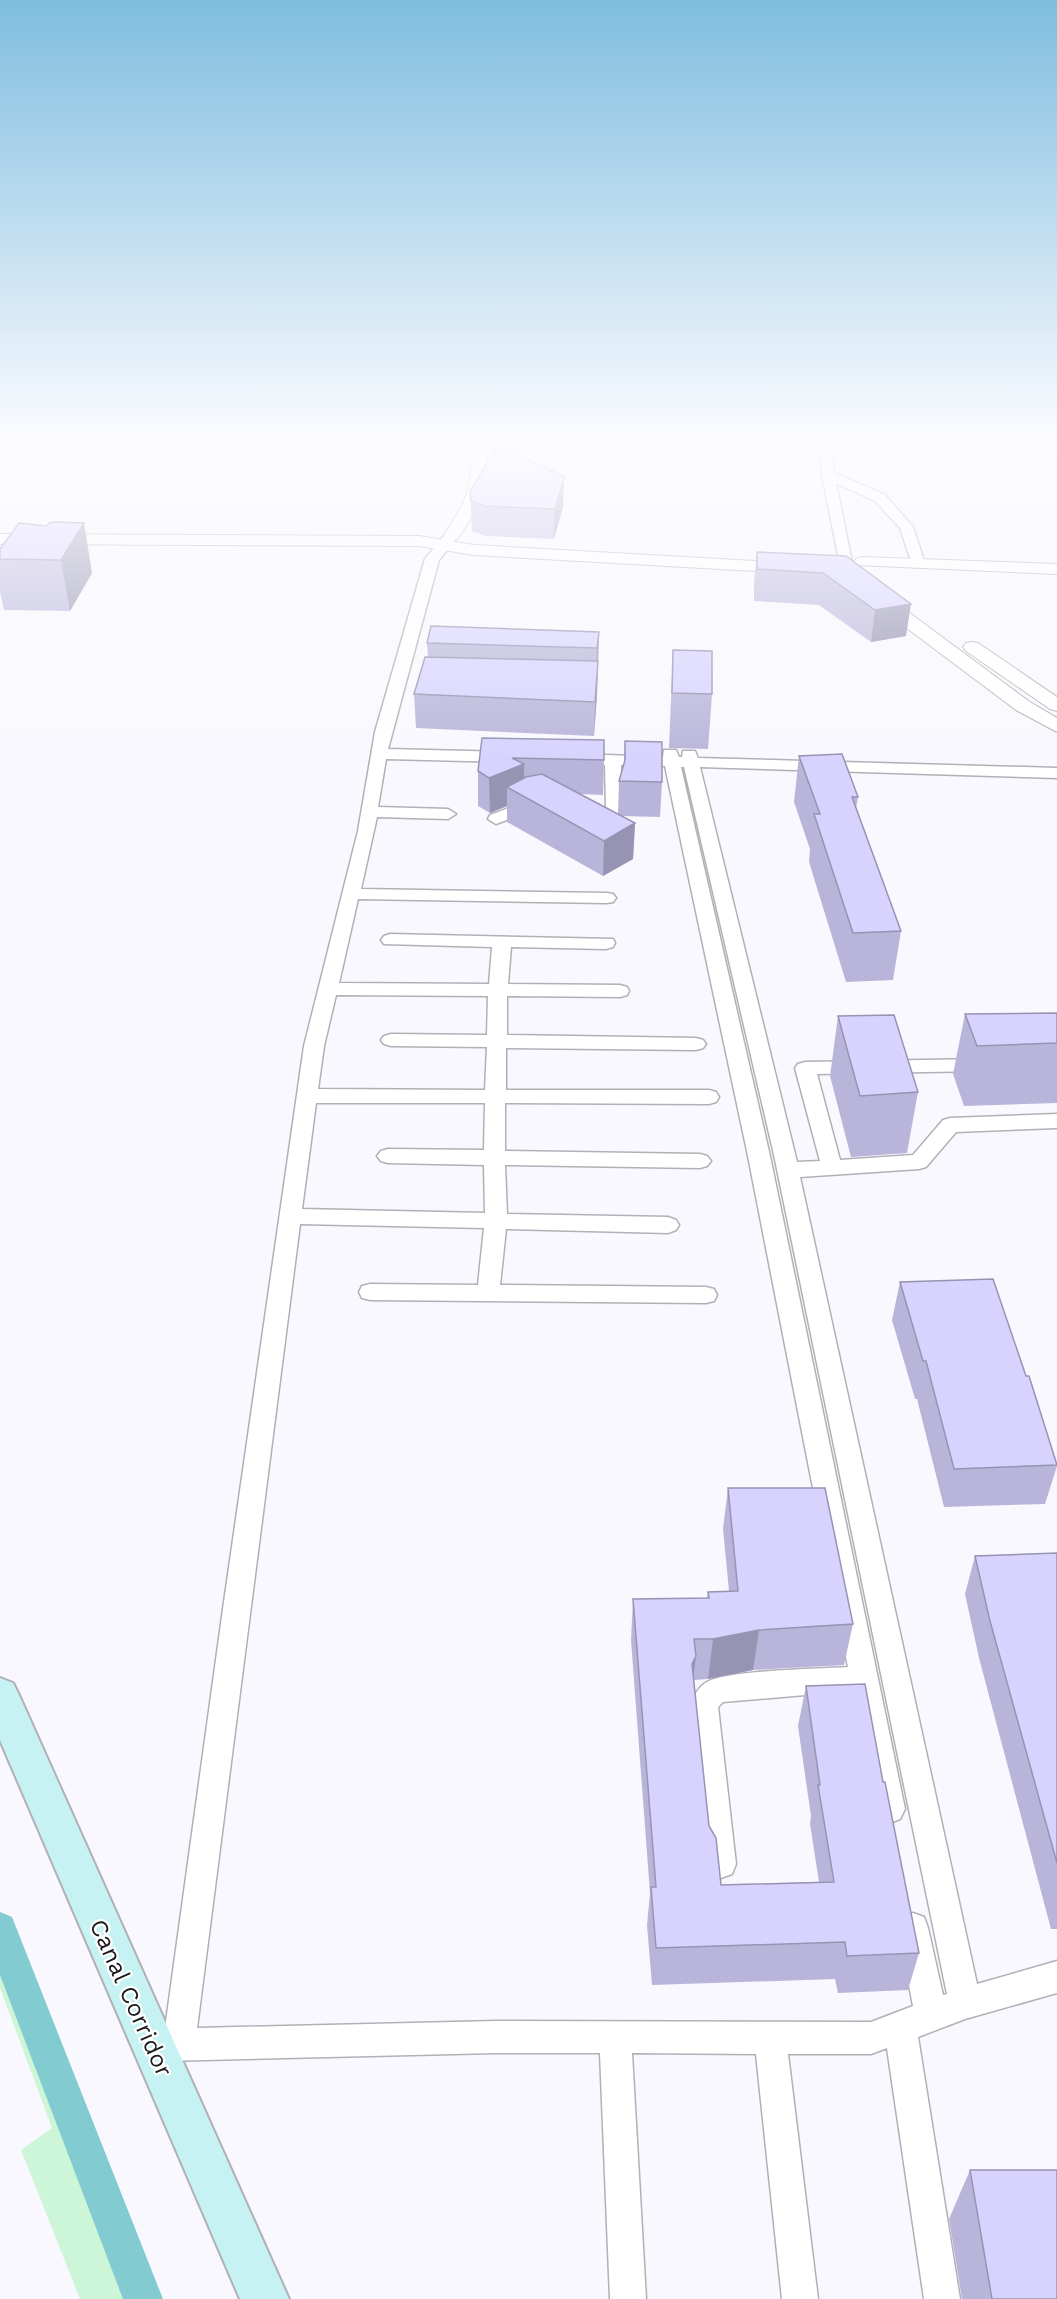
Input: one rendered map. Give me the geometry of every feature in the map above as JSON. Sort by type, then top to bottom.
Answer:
[{"type":"main road","name":"Canal Corridor","points":[[0,1695],[165,2045],[265,2299]]},
{"type":"street","points":[[443,546],[432,559],[403,683],[380,749],[351,894],[314,1046],[236,1609],[165,2045],[496,2037],[871,2038],[965,2003],[1057,1977]]},
{"type":"street","points":[[464,546],[474,550],[808,565]]},
{"type":"street","points":[[848,546],[855,573],[1023,706],[1057,726]]},
{"type":"street","points":[[912,546],[918,564]]},
{"type":"street","points":[[855,573],[918,564],[1057,569]]},
{"type":"street","points":[[855,573],[1057,579]]},
{"type":"street","points":[[855,573],[1057,705]]},
{"type":"street","points":[[380,749],[519,753]]},
{"type":"street","points":[[1057,765],[566,755],[613,760],[680,758],[1057,773]]},
{"type":"street","points":[[680,758],[788,1170],[965,2003]]},
{"type":"street","points":[[680,758],[894,1830]]},
{"type":"street","points":[[573,813],[591,820],[600,820],[611,814],[614,808],[613,760]]},
{"type":"street","points":[[496,819],[536,802],[552,803]]},
{"type":"street","points":[[369,812],[448,814]]},
{"type":"street","points":[[351,894],[607,898]]},
{"type":"street","points":[[390,940],[606,943]]},
{"type":"street","points":[[488,1293],[496,1221],[494,1156],[498,990],[502,941]]},
{"type":"street","points":[[328,989],[620,991]]},
{"type":"street","points":[[391,1040],[696,1044]]},
{"type":"street","points":[[832,1168],[805,1068],[997,1065]]},
{"type":"street","points":[[307,1096],[709,1097]]},
{"type":"street","points":[[788,1170],[919,1162],[950,1125],[1057,1121]]},
{"type":"street","points":[[388,1156],[700,1161]]},
{"type":"street","points":[[291,1216],[668,1225]]},
{"type":"street","points":[[370,1292],[706,1296]]},
{"type":"street","points":[[721,1864],[704,1704],[716,1691],[737,1687],[864,1678]]},
{"type":"street","points":[[910,1911],[931,2016]]},
{"type":"street","points":[[900,2027],[942,2299]]},
{"type":"street","points":[[615,2037],[627,2299]]},
{"type":"street","points":[[770,2037],[800,2299]]},
{"type":"green space","points":[[0,1932],[156,2299],[80,2299],[21,2150],[52,2128],[0,1988]]},
{"type":"building","points":[[2,546],[70,546],[61,560],[0,559]]},
{"type":"building","points":[[757,552],[846,556],[911,604],[875,610],[823,573],[757,569]]},
{"type":"building","points":[[431,626],[599,632],[597,648],[427,643]]},
{"type":"building","points":[[673,650],[712,651],[712,694],[672,693]]},
{"type":"building","points":[[425,657],[598,661],[595,702],[414,694]]},
{"type":"building","points":[[482,738],[604,740],[604,760],[512,758],[524,764],[489,778],[478,771]]},
{"type":"building","points":[[625,741],[662,742],[662,782],[619,781],[625,760]]},
{"type":"building","points":[[842,754],[858,797],[852,797],[901,931],[853,933],[814,814],[820,814],[799,756]]},
{"type":"building","points":[[542,774],[635,823],[604,841],[507,787],[526,777]]},
{"type":"building","points":[[1057,1013],[1057,1043],[977,1046],[965,1014]]},
{"type":"building","points":[[894,1015],[918,1092],[860,1096],[838,1016]]},
{"type":"building","points":[[993,1279],[1026,1376],[1029,1376],[1057,1465],[954,1469],[926,1361],[923,1361],[900,1282]]},
{"type":"building","points":[[728,1488],[825,1488],[853,1624],[759,1630],[713,1639],[694,1639],[696,1656],[692,1664],[709,1826],[716,1838],[721,1885],[834,1882],[818,1785],[820,1785],[806,1686],[865,1684],[919,1953],[847,1956],[845,1942],[656,1948],[651,1887],[656,1887],[633,1599],[709,1598],[708,1592],[738,1591]]},
{"type":"building","points":[[1057,1553],[1057,1863],[990,1621],[975,1556]]},
{"type":"building","points":[[970,2170],[1057,2170],[1057,2299],[992,2299]]},
{"type":"waterway","points":[[0,1929],[143,2299]]}]
